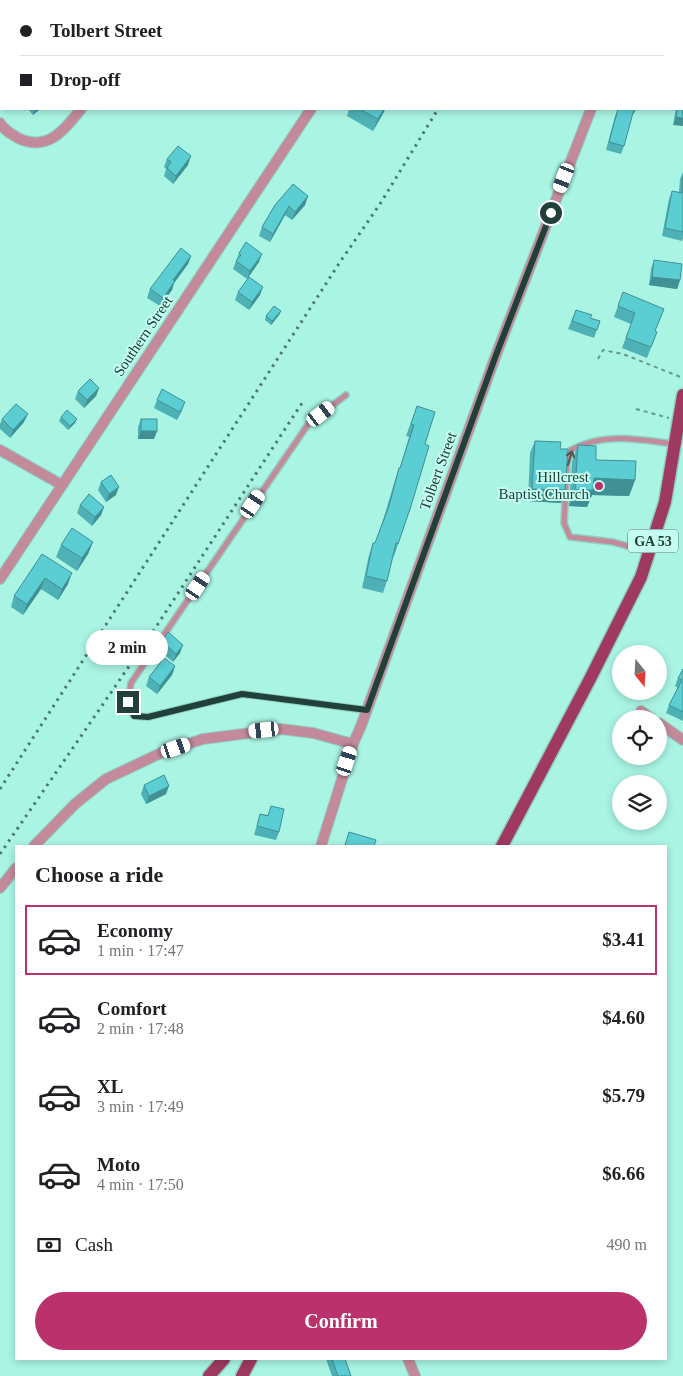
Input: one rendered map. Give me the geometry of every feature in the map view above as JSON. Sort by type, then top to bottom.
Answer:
[{"type":"main road","name":"GA 53","points":[[502,845],[591,677],[641,577],[666,502],[677,448],[678,420],[683,395]]},
{"type":"main road","points":[[208,1376],[216,1360]]},
{"type":"main road","points":[[208,1376],[223,1360]]},
{"type":"main road","points":[[242,1376],[250,1360]]},
{"type":"street","points":[[0,123],[12,135],[34,143],[53,138],[63,131],[79,110]]},
{"type":"street","name":"Southern Street","points":[[0,579],[310,110]]},
{"type":"street","name":"Tolbert Street","points":[[320,845],[353,744],[496,355],[591,110]]},
{"type":"street","points":[[0,450],[62,485]]},
{"type":"street","points":[[35,845],[75,804],[106,780],[163,752],[203,739],[281,729],[313,732],[353,744]]},
{"type":"street","points":[[667,729],[683,740]]},
{"type":"street","points":[[0,888],[15,869]]},
{"type":"street","points":[[408,1360],[415,1376]]},
{"type":"lane","points":[[346,395],[309,423],[130,683],[128,702],[134,716],[148,717],[242,694],[367,710]]},
{"type":"lane","points":[[650,552],[613,542],[570,537],[564,523],[567,464],[571,450],[583,444],[610,438],[677,448]]},
{"type":"path","points":[[598,359],[603,350],[623,354],[683,378]]},
{"type":"path","points":[[636,409],[678,420]]},
{"type":"building","points":[[361,110],[383,110],[378,119]]},
{"type":"building","points":[[618,110],[634,110],[624,146],[609,142]]},
{"type":"building","points":[[677,110],[682,110],[683,118],[676,117]]},
{"type":"building","points":[[178,146],[191,156],[176,176],[167,168],[171,162],[167,159]]},
{"type":"building","points":[[683,175],[683,232],[665,228],[672,191],[682,193]]},
{"type":"building","points":[[293,184],[308,196],[295,212],[289,206],[273,234],[262,227],[275,205]]},
{"type":"building","points":[[246,242],[262,254],[250,271],[236,261],[241,255],[239,253]]},
{"type":"building","points":[[181,248],[191,256],[173,280],[175,281],[163,298],[150,289]]},
{"type":"building","points":[[654,260],[682,264],[680,280],[652,277]]},
{"type":"building","points":[[249,277],[263,287],[252,302],[238,292]]},
{"type":"building","points":[[623,292],[664,309],[651,347],[626,338],[635,313],[618,306]]},
{"type":"building","points":[[274,306],[281,311],[272,321],[266,316]]},
{"type":"building","points":[[576,310],[592,315],[590,318],[600,321],[597,330],[572,321]]},
{"type":"building","points":[[90,379],[99,388],[87,400],[78,391]]},
{"type":"building","points":[[162,389],[185,402],[180,412],[157,400]]},
{"type":"building","points":[[16,404],[28,414],[13,430],[2,419]]},
{"type":"building","points":[[417,406],[435,412],[425,444],[429,446],[411,506],[398,544],[396,543],[387,581],[366,576],[373,543],[375,543],[389,506],[399,468],[414,425],[411,424]]},
{"type":"building","points":[[67,410],[77,419],[70,426],[61,417]]},
{"type":"building","points":[[141,419],[157,419],[157,431],[141,431]]},
{"type":"building","points":[[535,441],[561,442],[560,449],[568,449],[565,490],[532,489]]},
{"type":"building","points":[[578,445],[596,446],[596,460],[636,461],[635,480],[594,478],[593,490],[575,490]]},
{"type":"building","points":[[111,475],[119,487],[109,494],[101,482]]},
{"type":"building","points":[[89,494],[104,507],[95,517],[80,505]]},
{"type":"building","points":[[72,528],[93,542],[82,558],[61,545]]},
{"type":"building","points":[[42,554],[72,573],[62,589],[45,578],[27,604],[14,596]]},
{"type":"building","points":[[168,632],[183,645],[176,654],[162,642]]},
{"type":"building","points":[[164,658],[175,666],[160,686],[149,677]]},
{"type":"building","points":[[683,669],[683,712],[669,705],[682,680],[678,678]]},
{"type":"building","points":[[164,775],[169,786],[149,796],[144,785]]},
{"type":"building","points":[[271,806],[284,809],[279,832],[257,826],[260,814],[268,816]]},
{"type":"building","points":[[349,832],[376,840],[374,845],[345,845]]},
{"type":"building","points":[[332,1360],[345,1360],[351,1376],[338,1376]]},
{"type":"railway","points":[[0,789],[340,262],[380,204],[437,110]]},
{"type":"railway","points":[[0,854],[156,627],[302,403]]},
{"type":"place","name":"Hillcrest Baptist Church","points":[[599,486]]},
{"type":"route","points":[[128,702],[134,716],[148,717],[242,694],[367,710],[496,355],[551,213]]}]
